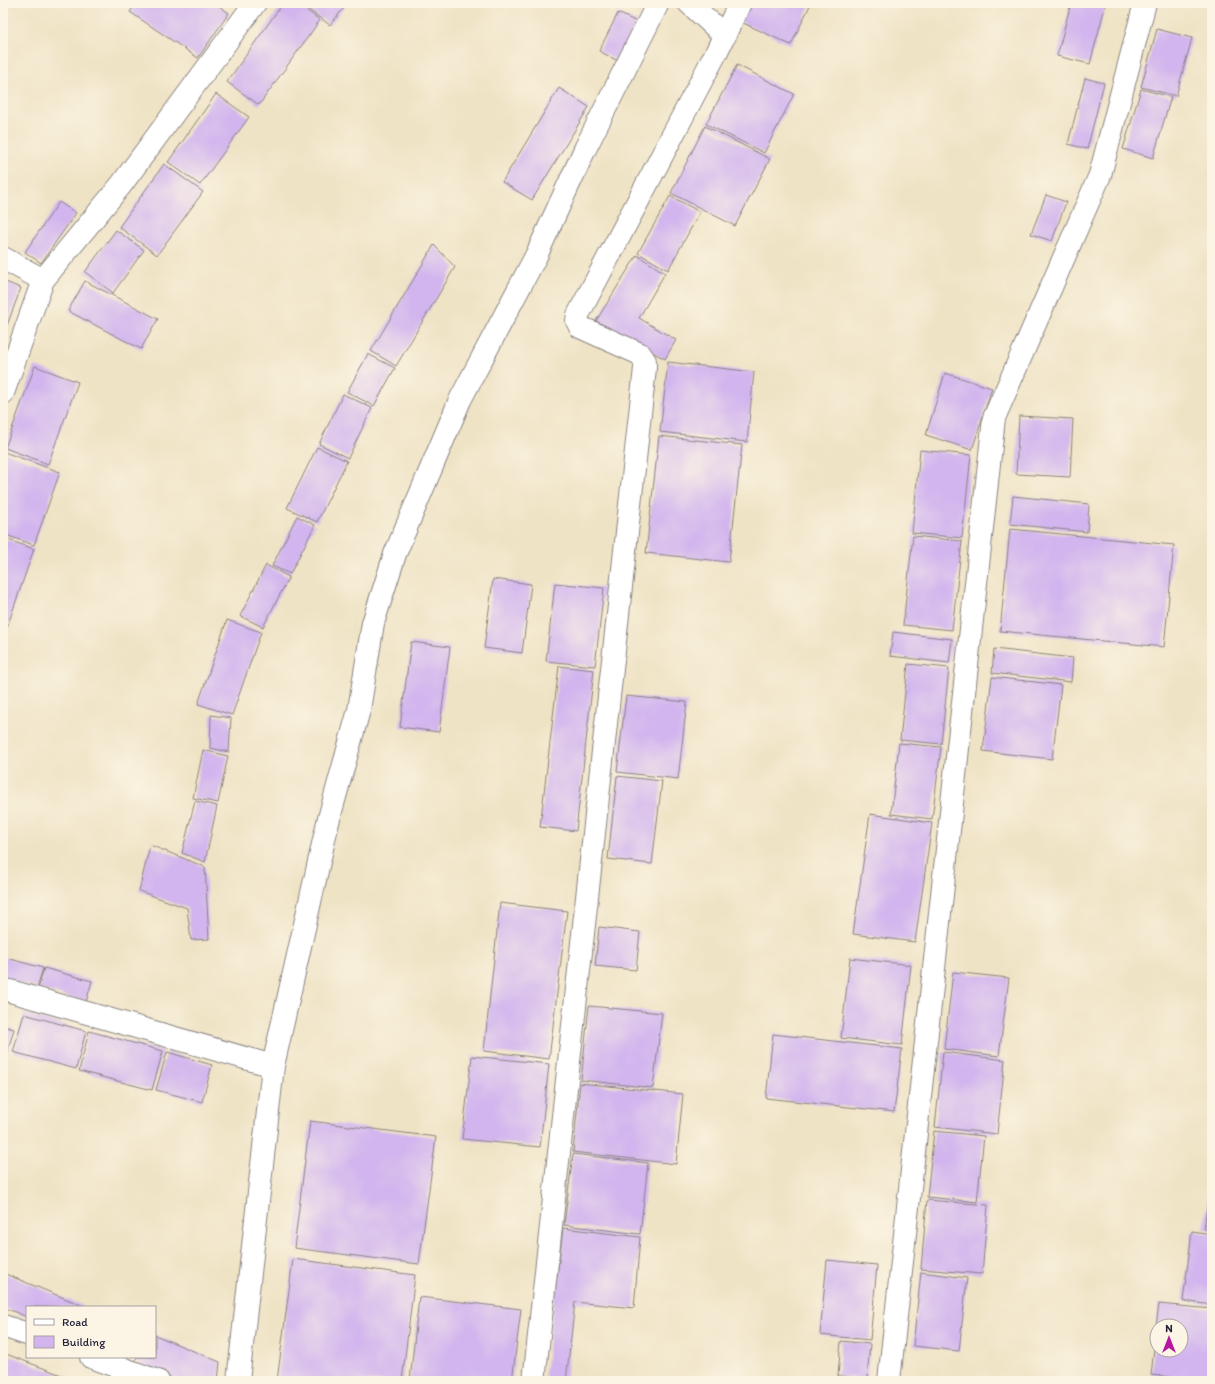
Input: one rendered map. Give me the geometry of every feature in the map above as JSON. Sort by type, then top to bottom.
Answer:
[{"type":"street","points":[[238,1381],[273,1066],[328,822],[360,710],[373,623],[394,554],[460,400],[536,256],[585,149],[658,3]]},
{"type":"street","points":[[689,3],[725,36]]},
{"type":"street","points":[[534,1381],[645,368],[645,362],[640,354],[580,327],[577,321],[578,315],[725,36],[740,3]]},
{"type":"street","points":[[889,1381],[994,418],[1100,175],[1145,3]]},
{"type":"street","points":[[3,393],[42,280],[121,185],[252,4]]},
{"type":"street","points":[[3,258],[42,280]]},
{"type":"street","points":[[3,989],[273,1066]]},
{"type":"street","points":[[3,1326],[26,1334]]},
{"type":"street","points":[[94,1358],[158,1381]]},
{"type":"building","points":[[136,3],[215,3],[229,13],[198,58],[130,12]]},
{"type":"building","points":[[283,3],[296,3],[320,20],[259,105],[227,82]]},
{"type":"building","points":[[299,3],[348,3],[330,25]]},
{"type":"building","points":[[749,3],[811,3],[791,45],[741,22]]},
{"type":"building","points":[[1071,3],[1106,3],[1090,64],[1057,56]]},
{"type":"building","points":[[618,13],[637,22],[618,61],[599,51]]},
{"type":"building","points":[[1157,29],[1192,38],[1176,96],[1141,87]]},
{"type":"building","points":[[737,65],[794,94],[764,153],[706,124]]},
{"type":"building","points":[[1085,78],[1104,83],[1087,149],[1068,144]]},
{"type":"building","points":[[559,88],[589,107],[532,200],[502,182]]},
{"type":"building","points":[[1141,89],[1171,97],[1153,158],[1123,149]]},
{"type":"building","points":[[216,94],[249,117],[200,185],[168,162]]},
{"type":"building","points":[[705,126],[770,159],[735,226],[671,193]]},
{"type":"building","points":[[164,164],[203,192],[157,255],[119,227]]},
{"type":"building","points":[[1046,195],[1066,202],[1052,241],[1031,234]]},
{"type":"building","points":[[670,196],[700,212],[668,270],[638,253]]},
{"type":"building","points":[[59,202],[76,213],[41,263],[25,252]]},
{"type":"building","points":[[116,230],[144,250],[113,293],[85,272]]},
{"type":"building","points":[[434,245],[455,267],[396,366],[371,351]]},
{"type":"building","points":[[637,255],[665,273],[639,318],[676,340],[665,359],[596,321]]},
{"type":"building","points":[[3,281],[21,288],[3,336]]},
{"type":"building","points":[[85,281],[158,319],[141,349],[68,311]]},
{"type":"building","points":[[368,354],[395,368],[374,406],[347,392]]},
{"type":"building","points":[[668,362],[754,372],[747,442],[660,432]]},
{"type":"building","points":[[35,366],[78,382],[48,464],[5,448]]},
{"type":"building","points":[[945,373],[992,388],[972,450],[926,435]]},
{"type":"building","points":[[343,394],[372,408],[348,458],[319,444]]},
{"type":"building","points":[[1019,416],[1073,419],[1070,477],[1016,474]]},
{"type":"building","points":[[659,436],[742,445],[729,562],[646,553]]},
{"type":"building","points":[[317,447],[347,461],[317,522],[287,508]]},
{"type":"building","points":[[920,450],[971,455],[962,538],[912,533]]},
{"type":"building","points":[[4,452],[60,472],[34,545],[3,534]]},
{"type":"building","points":[[1013,496],[1089,504],[1087,532],[1010,524]]},
{"type":"building","points":[[297,516],[315,525],[290,574],[272,566]]},
{"type":"building","points":[[1010,529],[1174,545],[1164,647],[1000,631]]},
{"type":"building","points":[[913,536],[962,541],[952,630],[903,625]]},
{"type":"building","points":[[3,538],[34,549],[5,633],[3,633]]},
{"type":"building","points":[[266,565],[289,577],[263,627],[240,616]]},
{"type":"building","points":[[493,579],[531,584],[522,653],[484,648]]},
{"type":"building","points":[[555,583],[604,588],[595,666],[546,661]]},
{"type":"building","points":[[227,620],[261,632],[232,715],[198,704]]},
{"type":"building","points":[[893,632],[952,639],[949,663],[890,656]]},
{"type":"building","points":[[411,642],[450,647],[439,732],[400,727]]},
{"type":"building","points":[[994,649],[1073,658],[1071,682],[992,673]]},
{"type":"building","points":[[908,664],[949,668],[941,744],[900,740]]},
{"type":"building","points":[[559,666],[594,670],[576,831],[540,827]]},
{"type":"building","points":[[992,677],[1061,685],[1052,759],[983,751]]},
{"type":"building","points":[[626,696],[687,702],[678,779],[617,772]]},
{"type":"building","points":[[211,715],[231,718],[229,752],[210,748]]},
{"type":"building","points":[[899,743],[941,747],[932,819],[891,814]]},
{"type":"building","points":[[203,750],[228,756],[218,803],[193,798]]},
{"type":"building","points":[[617,776],[662,781],[652,864],[608,859]]},
{"type":"building","points":[[195,801],[217,806],[205,862],[182,853]]},
{"type":"building","points":[[870,814],[932,823],[915,942],[853,934]]},
{"type":"building","points":[[150,845],[205,867],[209,939],[191,940],[187,908],[139,891]]},
{"type":"building","points":[[500,903],[567,911],[549,1059],[484,1051]]},
{"type":"building","points":[[599,927],[640,932],[636,970],[595,966]]},
{"type":"building","points":[[3,957],[43,968],[37,988],[3,979]]},
{"type":"building","points":[[850,958],[911,965],[902,1045],[841,1038]]},
{"type":"building","points":[[44,968],[92,981],[86,1002],[38,989]]},
{"type":"building","points":[[953,972],[1009,978],[999,1056],[944,1049]]},
{"type":"building","points":[[589,1006],[662,1013],[653,1088],[581,1080]]},
{"type":"building","points":[[24,1014],[86,1031],[76,1069],[13,1052]]},
{"type":"building","points":[[3,1026],[14,1029],[4,1064],[3,1064]]},
{"type":"building","points":[[89,1031],[163,1051],[152,1090],[79,1071]]},
{"type":"building","points":[[773,1034],[902,1049],[894,1112],[766,1098]]},
{"type":"building","points":[[167,1052],[212,1065],[202,1102],[156,1090]]},
{"type":"building","points":[[943,1052],[1005,1060],[997,1134],[935,1127]]},
{"type":"building","points":[[472,1056],[549,1064],[540,1147],[462,1139]]},
{"type":"building","points":[[580,1083],[683,1094],[676,1164],[573,1152]]},
{"type":"building","points":[[310,1121],[436,1137],[419,1264],[294,1248]]},
{"type":"building","points":[[934,1131],[984,1136],[977,1202],[927,1197]]},
{"type":"building","points":[[573,1154],[648,1163],[640,1234],[564,1225]]},
{"type":"building","points":[[1212,1178],[1212,1230],[1204,1229]]},
{"type":"building","points":[[927,1200],[988,1205],[982,1274],[921,1269]]},
{"type":"building","points":[[563,1228],[640,1237],[634,1308],[575,1302],[566,1381],[544,1381]]},
{"type":"building","points":[[1192,1231],[1212,1234],[1212,1305],[1183,1301]]},
{"type":"building","points":[[293,1259],[415,1275],[402,1381],[277,1381]]},
{"type":"building","points":[[827,1260],[877,1265],[870,1340],[820,1335]]},
{"type":"building","points":[[921,1272],[967,1278],[959,1351],[913,1346]]},
{"type":"building","points":[[3,1273],[84,1306],[26,1306],[26,1317],[3,1307]]},
{"type":"building","points":[[419,1297],[521,1309],[512,1381],[410,1381]]},
{"type":"building","points":[[1159,1304],[1212,1309],[1212,1381],[1151,1375],[1153,1358],[1189,1358],[1189,1318],[1157,1318]]},
{"type":"building","points":[[156,1335],[220,1362],[218,1381],[178,1381],[135,1362],[137,1358],[156,1358]]},
{"type":"building","points":[[841,1341],[870,1344],[867,1379],[838,1376]]},
{"type":"building","points":[[6,1354],[64,1376],[62,1381],[3,1381],[3,1363]]}]
